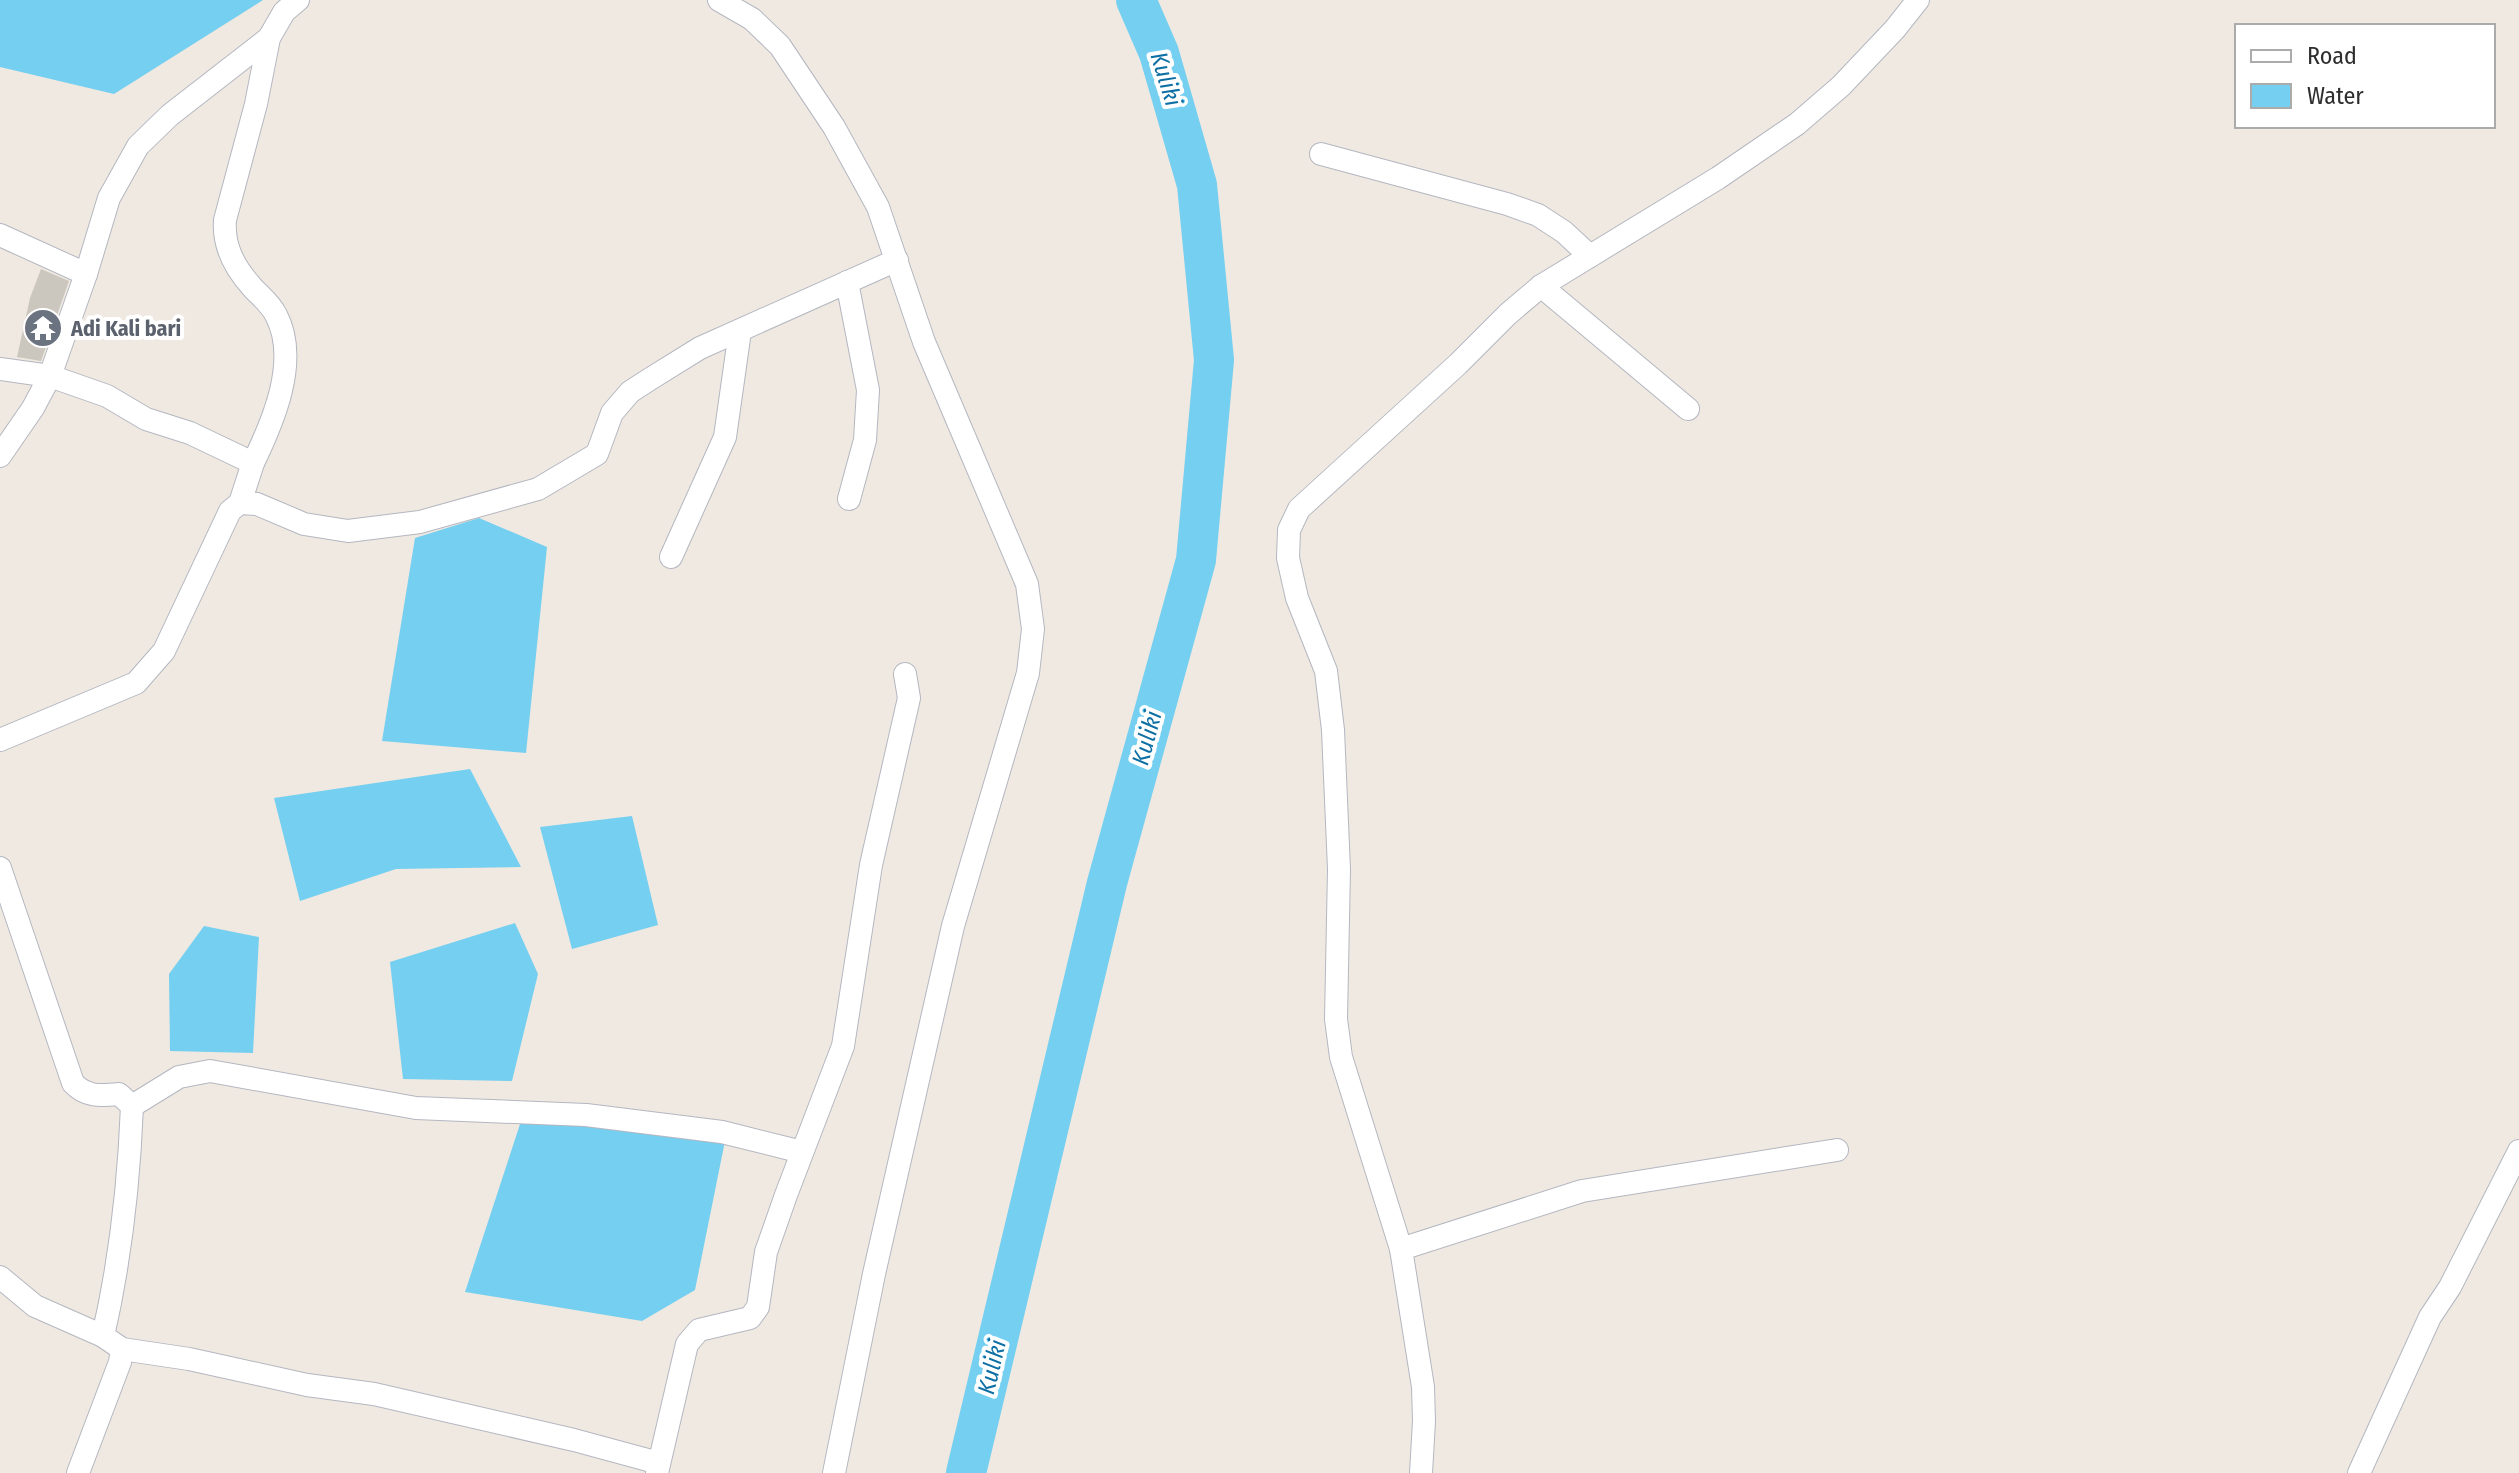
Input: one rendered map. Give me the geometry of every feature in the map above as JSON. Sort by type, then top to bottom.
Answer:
[{"type":"street","points":[[0,740],[136,683],[164,651],[230,511],[240,503],[253,463],[273,421],[280,394],[284,365],[283,337],[277,316],[268,302],[250,285],[230,256],[224,235],[269,38],[284,12],[298,0]]},
{"type":"street","points":[[719,0],[752,19],[780,46],[803,78],[878,207],[924,342],[1027,584],[1033,629],[1028,673],[953,926],[874,1274],[834,1473]]},
{"type":"street","points":[[1421,1473],[1423,1387],[1401,1249],[1341,1057],[1336,1019],[1339,869],[1332,717],[1326,671],[1297,598],[1288,558],[1289,530],[1299,509],[1541,286],[1718,178],[1797,124],[1841,86],[1918,0]]},
{"type":"street","points":[[0,456],[28,416],[50,376],[109,198],[138,146],[170,115],[269,38]]},
{"type":"street","points":[[1321,154],[1469,192],[1538,215],[1564,232],[1590,256]]},
{"type":"street","points":[[0,235],[86,274]]},
{"type":"street","points":[[240,503],[257,504],[304,524],[348,531],[420,522],[538,489],[597,454],[612,413],[630,392],[700,348],[897,260]]},
{"type":"street","points":[[847,282],[868,390],[865,440],[849,499]]},
{"type":"street","points":[[1541,286],[1688,409]]},
{"type":"street","points":[[671,557],[725,437],[740,331]]},
{"type":"street","points":[[0,369],[50,376],[107,396],[146,419],[190,433],[253,463]]},
{"type":"street","points":[[0,1277],[35,1306],[112,1343],[307,1385],[374,1394],[574,1440],[658,1468],[687,1344],[699,1330],[750,1318],[758,1307],[766,1252],[843,1046],[871,865],[909,698],[905,674]]},
{"type":"street","points":[[0,868],[73,1083],[81,1092],[98,1096],[119,1094],[132,1106]]},
{"type":"street","points":[[132,1106],[179,1077],[210,1071],[416,1108],[586,1115],[722,1132],[802,1152]]},
{"type":"street","points":[[78,1473],[120,1362],[112,1343],[111,1302],[132,1106]]},
{"type":"street","points":[[1401,1249],[1582,1191],[1837,1150]]},
{"type":"street","points":[[2359,1473],[2430,1317],[2450,1287],[2519,1151]]},
{"type":"water","points":[[0,0],[263,0],[114,94],[0,67]]},
{"type":"water","points":[[479,518],[547,547],[526,753],[382,741],[415,538]]},
{"type":"water","points":[[470,769],[521,867],[396,869],[300,901],[274,798]]},
{"type":"water","points":[[632,816],[658,925],[572,949],[540,827]]},
{"type":"water","points":[[515,923],[538,974],[512,1081],[403,1079],[390,962]]},
{"type":"water","points":[[204,926],[259,937],[253,1053],[170,1051],[169,974]]},
{"type":"water","points":[[524,1112],[726,1136],[695,1290],[642,1321],[465,1292]]},
{"type":"building","name":"Adi Kali bari","points":[[41,269],[69,281],[41,361],[17,357],[30,298]]},
{"type":"waterway","name":"Kuliki","points":[[966,1473],[1107,883],[1196,560],[1214,360],[1197,185],[1159,53],[1136,0]]},
{"type":"place","name":"Adi Kali bari","points":[[43,328]]}]
